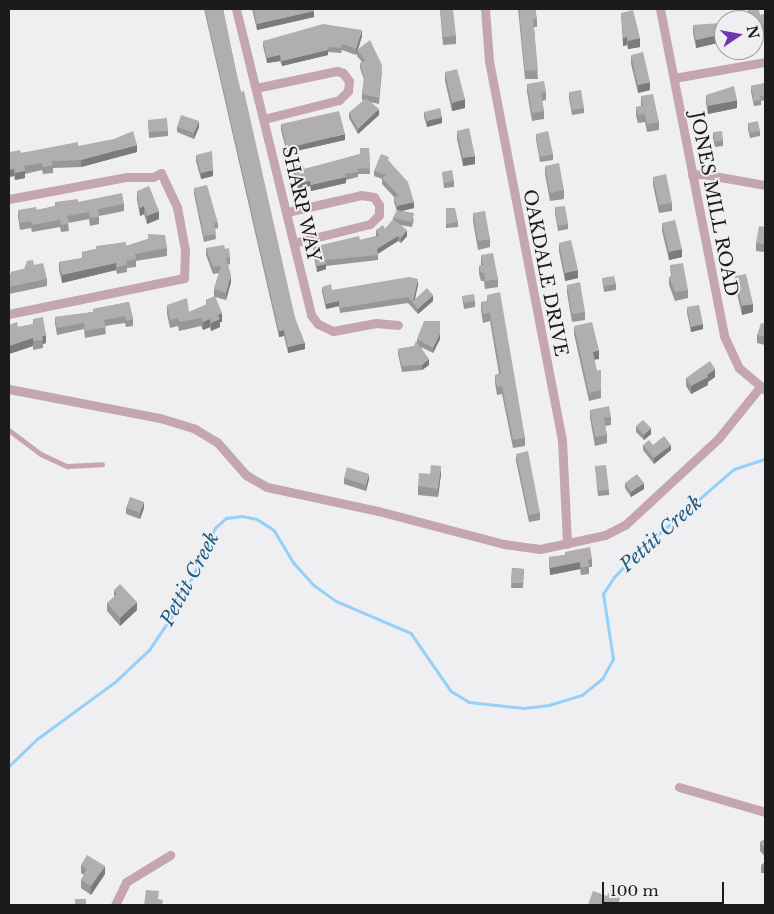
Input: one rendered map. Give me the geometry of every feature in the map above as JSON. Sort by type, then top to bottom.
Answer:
[{"type":"street","name":"SHARP WAY","points":[[236,9],[294,242],[308,309],[318,324],[333,331],[376,322],[398,325]]},
{"type":"street","name":"OAKDALE DRIVE","points":[[485,9],[496,100],[562,440],[567,544]]},
{"type":"street","name":"JONES MILL ROAD","points":[[660,9],[726,342],[739,368],[762,389]]},
{"type":"street","points":[[674,78],[765,62]]},
{"type":"street","points":[[256,88],[337,71],[343,72],[349,81],[348,91],[339,100],[264,119]]},
{"type":"street","points":[[9,200],[127,176],[153,177],[161,173],[177,207],[185,250],[184,278],[9,314]]},
{"type":"street","points":[[692,175],[703,174],[765,185]]},
{"type":"street","points":[[286,212],[361,195],[374,198],[378,205],[379,215],[370,224],[294,242]]},
{"type":"street","points":[[9,389],[160,418],[195,429],[217,442],[246,475],[267,487],[378,511],[504,544],[540,549],[605,535],[625,525],[718,439],[762,389]]},
{"type":"street","points":[[679,787],[765,812]]},
{"type":"street","points":[[115,905],[126,882],[170,854]]},
{"type":"lane","points":[[9,430],[41,454],[68,466],[102,464]]},
{"type":"building","points":[[205,9],[223,9],[241,92],[244,91],[295,318],[305,343],[288,347],[284,330],[279,331]]},
{"type":"building","points":[[254,9],[313,9],[314,11],[257,24]]},
{"type":"building","points":[[440,9],[453,9],[456,36],[443,37]]},
{"type":"building","points":[[519,9],[535,9],[537,19],[533,19],[538,70],[525,71]]},
{"type":"building","points":[[633,10],[640,38],[628,41],[627,37],[623,38],[621,13]]},
{"type":"building","points":[[714,23],[714,36],[696,40],[693,25]]},
{"type":"building","points":[[323,24],[362,30],[356,49],[342,44],[341,48],[328,47],[328,50],[282,61],[280,55],[267,58],[263,41]]},
{"type":"building","points":[[370,40],[382,65],[379,98],[362,94],[364,77],[360,63],[366,61],[357,50]]},
{"type":"building","points":[[643,52],[650,82],[638,85],[631,55]]},
{"type":"building","points":[[457,69],[465,99],[452,103],[445,72]]},
{"type":"building","points":[[544,81],[546,92],[541,93],[544,111],[532,113],[527,84]]},
{"type":"building","points":[[765,83],[765,95],[760,96],[761,100],[754,101],[751,86]]},
{"type":"building","points":[[734,86],[737,100],[708,106],[706,95]]},
{"type":"building","points":[[581,90],[584,108],[572,110],[569,92]]},
{"type":"building","points":[[653,94],[659,122],[647,124],[645,114],[638,115],[636,107],[643,106],[641,96]]},
{"type":"building","points":[[366,98],[379,109],[358,129],[349,113]]},
{"type":"building","points":[[440,108],[442,117],[427,121],[424,112]]},
{"type":"building","points":[[339,111],[345,134],[287,148],[281,124]]},
{"type":"building","points":[[181,115],[199,121],[194,133],[177,127]]},
{"type":"building","points":[[167,118],[168,131],[149,132],[148,120]]},
{"type":"building","points":[[758,121],[760,131],[750,133],[748,123]]},
{"type":"building","points":[[469,128],[475,156],[463,158],[457,131]]},
{"type":"building","points":[[133,131],[137,145],[81,160],[52,161],[53,165],[43,167],[42,163],[24,166],[25,171],[15,173],[14,169],[9,170],[10,152],[20,150],[21,153],[78,142],[78,146],[114,139]]},
{"type":"building","points":[[548,131],[553,154],[540,157],[536,134]]},
{"type":"building","points":[[722,131],[723,140],[715,142],[713,132]]},
{"type":"building","points":[[360,148],[369,148],[370,168],[357,169],[358,172],[345,174],[346,177],[311,185],[310,181],[298,184],[293,166],[302,164],[304,169],[320,165],[360,154]]},
{"type":"building","points":[[212,151],[213,170],[201,173],[196,155]]},
{"type":"building","points":[[381,154],[389,157],[388,160],[408,182],[414,202],[397,206],[394,197],[399,196],[382,178],[386,175],[374,171]]},
{"type":"building","points":[[559,163],[564,190],[550,193],[545,166]]},
{"type":"building","points":[[452,170],[454,181],[444,183],[442,172]]},
{"type":"building","points":[[666,174],[672,203],[659,205],[653,177]]},
{"type":"building","points":[[207,185],[218,223],[214,223],[216,234],[204,236],[194,188]]},
{"type":"building","points":[[149,186],[159,211],[147,216],[144,206],[140,208],[137,191]]},
{"type":"building","points":[[122,193],[124,204],[98,209],[99,217],[90,218],[89,212],[67,216],[69,223],[61,225],[60,220],[32,225],[31,221],[20,223],[18,210],[36,207],[37,210],[56,206],[55,202],[78,199],[78,202]]},
{"type":"building","points":[[565,206],[568,224],[558,226],[555,207]]},
{"type":"building","points":[[446,208],[455,208],[458,222],[446,224]]},
{"type":"building","points":[[397,210],[414,213],[412,222],[393,218]]},
{"type":"building","points":[[485,211],[490,239],[478,241],[473,213]]},
{"type":"building","points":[[393,219],[407,230],[401,238],[398,236],[377,249],[378,255],[325,260],[326,264],[317,266],[313,247],[359,236],[360,240],[379,236],[376,230],[383,225],[385,229]]},
{"type":"building","points":[[675,220],[682,249],[669,252],[662,223]]},
{"type":"building","points":[[759,226],[765,227],[765,244],[756,243]]},
{"type":"building","points":[[148,234],[165,235],[167,248],[135,254],[136,259],[126,261],[127,265],[117,267],[116,263],[62,275],[59,262],[83,258],[82,252],[96,249],[96,246],[126,242],[126,246],[148,239]]},
{"type":"building","points":[[571,240],[578,270],[565,273],[559,243]]},
{"type":"building","points":[[224,245],[225,249],[229,248],[230,257],[226,258],[231,275],[226,293],[214,289],[221,266],[213,267],[206,248]]},
{"type":"building","points":[[493,253],[498,279],[485,281],[484,273],[481,273],[479,266],[483,265],[481,255]]},
{"type":"building","points":[[33,260],[34,265],[43,263],[47,279],[9,287],[9,275],[12,274],[11,272],[24,269],[27,261]]},
{"type":"building","points":[[683,263],[688,290],[675,292],[669,277],[672,276],[670,265]]},
{"type":"building","points":[[746,274],[753,304],[742,306],[735,276]]},
{"type":"building","points":[[614,276],[616,284],[604,286],[602,278]]},
{"type":"building","points":[[409,277],[418,279],[413,301],[427,288],[433,295],[418,309],[408,297],[340,308],[339,301],[326,304],[322,287],[331,284],[332,290]]},
{"type":"building","points":[[580,282],[585,312],[572,314],[567,285]]},
{"type":"building","points":[[500,292],[525,438],[513,440],[502,386],[497,387],[495,375],[501,374],[490,313],[483,314],[481,302],[488,301],[487,295]]},
{"type":"building","points":[[474,294],[475,301],[464,303],[462,296]]},
{"type":"building","points":[[215,296],[222,313],[218,315],[220,319],[211,323],[210,319],[203,322],[201,318],[179,322],[178,318],[170,320],[167,305],[187,298],[189,312],[207,304],[206,300]]},
{"type":"building","points":[[129,302],[133,319],[126,321],[125,316],[104,320],[106,327],[85,331],[84,323],[57,328],[55,317],[93,312],[93,309]]},
{"type":"building","points":[[699,305],[703,324],[691,327],[687,307]]},
{"type":"building","points":[[43,317],[46,335],[42,336],[43,340],[33,341],[33,338],[9,346],[9,325],[17,322],[18,327],[34,324],[33,319]]},
{"type":"building","points":[[424,321],[440,321],[440,334],[433,348],[417,339]]},
{"type":"building","points":[[592,322],[599,350],[593,352],[597,371],[601,370],[601,390],[589,393],[574,326]]},
{"type":"building","points":[[761,323],[765,324],[765,337],[757,335]]},
{"type":"building","points":[[416,341],[429,359],[422,365],[402,366],[398,349],[414,346]]},
{"type":"building","points":[[710,361],[715,369],[707,375],[708,377],[691,386],[686,378]]},
{"type":"building","points":[[609,406],[611,417],[604,418],[607,435],[595,437],[590,410]]},
{"type":"building","points":[[643,420],[651,428],[644,435],[636,426]]},
{"type":"building","points":[[664,436],[671,445],[654,458],[643,445],[649,440],[653,445]]},
{"type":"building","points":[[528,451],[540,513],[529,515],[516,454]]},
{"type":"building","points":[[431,465],[441,466],[438,489],[418,486],[419,473],[430,474]]},
{"type":"building","points":[[606,465],[609,490],[598,491],[595,466]]},
{"type":"building","points":[[347,467],[369,474],[366,485],[344,478]]},
{"type":"building","points":[[637,474],[644,483],[631,492],[625,483]]},
{"type":"building","points":[[130,497],[144,502],[140,513],[126,508]]},
{"type":"building","points":[[590,547],[592,559],[588,560],[589,566],[581,568],[580,562],[550,568],[549,557],[566,555],[565,552]]},
{"type":"building","points":[[512,568],[524,569],[523,583],[511,583]]},
{"type":"building","points":[[120,584],[137,602],[120,618],[107,603],[117,594],[114,590]]},
{"type":"building","points":[[765,839],[765,849],[760,842]]},
{"type":"building","points":[[87,855],[105,866],[91,886],[81,880],[87,869],[81,865]]},
{"type":"building","points":[[146,890],[159,891],[158,899],[163,900],[162,905],[144,905]]},
{"type":"building","points":[[593,891],[607,896],[608,893],[620,898],[619,902],[624,904],[588,905]]},
{"type":"building","points":[[75,899],[86,899],[86,905],[75,905]]},
{"type":"waterway","name":"Pettit Creek","points":[[9,766],[37,739],[115,682],[149,650],[178,607],[215,528],[226,518],[242,516],[257,519],[274,530],[294,563],[314,585],[336,601],[411,633],[451,691],[469,702],[524,708],[549,705],[582,695],[602,679],[613,659],[603,594],[614,577],[639,551],[734,469],[765,459]]}]
